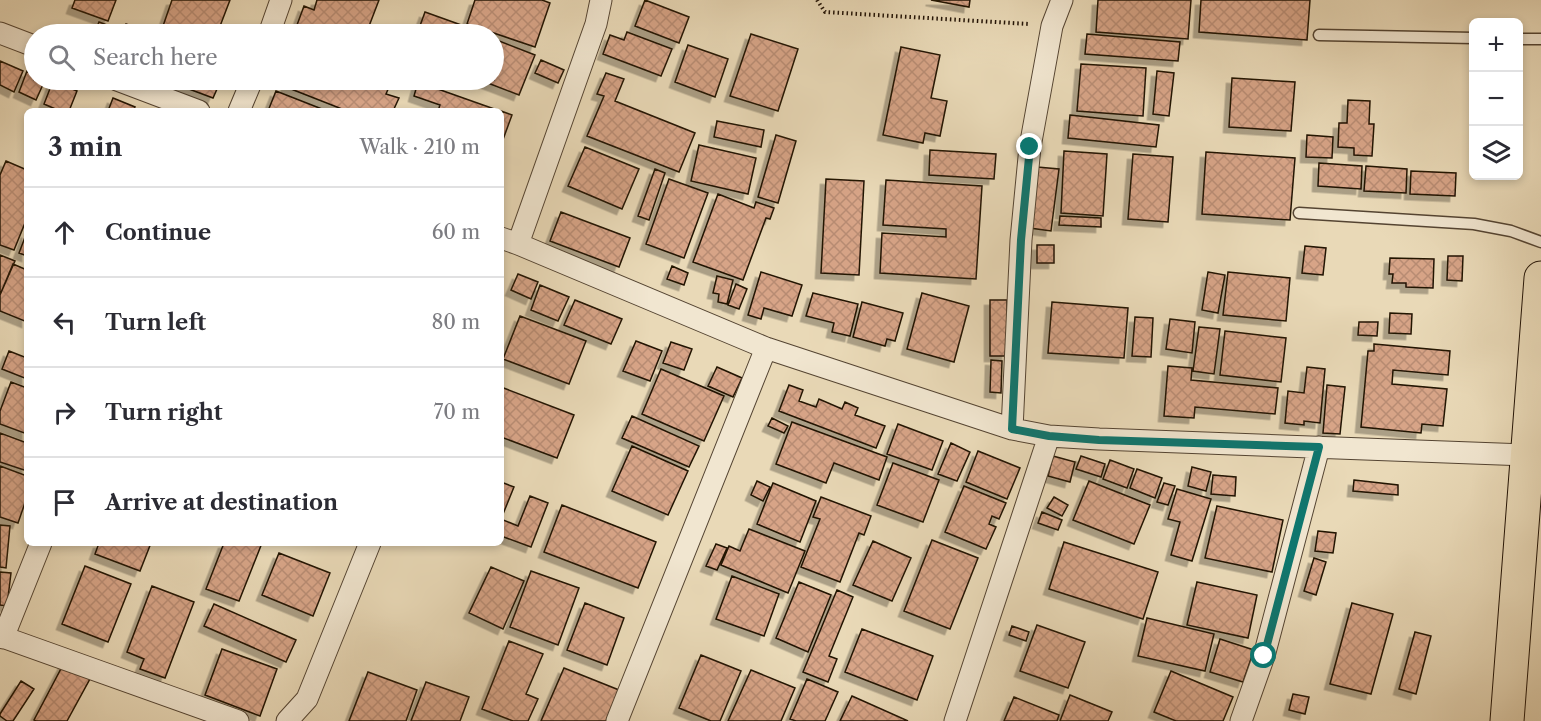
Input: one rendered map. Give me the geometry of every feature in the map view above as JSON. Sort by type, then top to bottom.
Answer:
[{"type":"highway","points":[[1507,721],[1527,455],[1538,344],[1541,278]]},
{"type":"street","points":[[273,24],[281,0]]},
{"type":"street","points":[[601,0],[596,24],[510,241],[766,348],[1012,429],[1049,436],[1099,440],[1527,455]]},
{"type":"street","points":[[1012,429],[1021,240],[1028,158],[1052,26],[1062,0]]},
{"type":"street","points":[[0,33],[24,42]]},
{"type":"street","points":[[143,90],[191,108]]},
{"type":"street","points":[[240,108],[248,90]]},
{"type":"street","points":[[616,721],[766,348]]},
{"type":"street","points":[[955,721],[1049,436]]},
{"type":"street","points":[[1241,721],[1264,656],[1319,447]]},
{"type":"street","points":[[40,546],[1,637],[238,721]]},
{"type":"street","points":[[287,721],[307,699],[369,546]]},
{"type":"lane","points":[[1319,35],[1469,38]]},
{"type":"lane","points":[[1523,39],[1541,39]]},
{"type":"lane","points":[[1299,213],[1474,224],[1510,231],[1541,243]]},
{"type":"path","points":[[817,0],[825,12],[1052,26]]},
{"type":"building","points":[[75,0],[116,0],[108,21],[72,8]]},
{"type":"building","points":[[172,0],[230,0],[221,24],[164,24]]},
{"type":"building","points":[[317,0],[379,0],[370,24],[297,24],[304,6],[314,10]]},
{"type":"building","points":[[475,0],[542,0],[550,3],[535,47],[504,37],[504,24],[467,24]]},
{"type":"building","points":[[645,0],[689,17],[679,43],[635,26]]},
{"type":"building","points":[[931,0],[970,0],[969,7]]},
{"type":"building","points":[[1098,0],[1191,0],[1188,39],[1096,32]]},
{"type":"building","points":[[1201,0],[1310,0],[1307,40],[1199,32]]},
{"type":"building","points":[[425,12],[458,24],[421,24]]},
{"type":"building","points":[[627,32],[672,49],[661,76],[603,54],[610,35],[624,40]]},
{"type":"building","points":[[751,34],[798,49],[778,111],[730,96]]},
{"type":"building","points":[[1087,34],[1180,42],[1178,61],[1085,54]]},
{"type":"building","points":[[504,43],[535,55],[519,95],[504,89]]},
{"type":"building","points":[[688,45],[728,59],[715,97],[675,82]]},
{"type":"building","points":[[901,47],[940,55],[931,98],[947,101],[940,136],[925,133],[923,143],[883,135]]},
{"type":"building","points":[[541,60],[564,70],[558,83],[535,73]]},
{"type":"building","points":[[0,61],[23,71],[14,92],[0,85]]},
{"type":"building","points":[[1081,64],[1146,68],[1143,116],[1077,111]]},
{"type":"building","points":[[1157,71],[1174,73],[1169,116],[1153,114]]},
{"type":"building","points":[[606,73],[624,79],[615,101],[695,133],[679,172],[587,136],[604,96],[597,94]]},
{"type":"building","points":[[1232,78],[1295,82],[1291,131],[1229,127]]},
{"type":"building","points":[[24,79],[24,90],[40,90],[36,100],[19,92]]},
{"type":"building","points":[[49,90],[77,91],[70,108],[53,108],[44,104]]},
{"type":"building","points":[[192,90],[217,90],[213,98]]},
{"type":"building","points":[[294,90],[388,90],[386,94],[399,98],[394,108],[339,108]]},
{"type":"building","points":[[416,90],[441,90],[492,108],[439,108],[440,105],[414,96]]},
{"type":"building","points":[[276,91],[319,108],[269,108]]},
{"type":"building","points":[[113,98],[135,107],[134,108],[109,108]]},
{"type":"building","points":[[1348,100],[1370,101],[1369,124],[1374,124],[1372,156],[1354,155],[1354,148],[1338,147],[1339,123],[1347,123]]},
{"type":"building","points":[[504,112],[512,115],[504,137]]},
{"type":"building","points":[[1070,115],[1159,125],[1156,147],[1068,138]]},
{"type":"building","points":[[717,121],[764,130],[761,147],[714,137]]},
{"type":"building","points":[[776,135],[796,141],[778,203],[758,197]]},
{"type":"building","points":[[1307,135],[1333,137],[1332,158],[1306,157]]},
{"type":"building","points":[[699,145],[756,158],[748,194],[691,181]]},
{"type":"building","points":[[585,147],[639,169],[622,209],[568,186]]},
{"type":"building","points":[[930,150],[996,154],[994,179],[929,175]]},
{"type":"building","points":[[1064,151],[1107,154],[1103,216],[1061,213]]},
{"type":"building","points":[[1206,152],[1295,158],[1290,220],[1202,214]]},
{"type":"building","points":[[1133,154],[1173,157],[1168,222],[1128,219]]},
{"type":"building","points":[[6,161],[24,169],[24,225],[14,250],[0,245],[0,175]]},
{"type":"building","points":[[1319,163],[1362,166],[1361,189],[1318,186]]},
{"type":"building","points":[[1366,166],[1407,169],[1406,193],[1364,191]]},
{"type":"building","points":[[1037,167],[1059,169],[1051,231],[1030,228]]},
{"type":"building","points":[[655,169],[665,173],[649,220],[638,216]]},
{"type":"building","points":[[1411,171],[1456,173],[1455,196],[1410,194]]},
{"type":"building","points":[[669,179],[708,193],[684,258],[646,244]]},
{"type":"building","points":[[826,179],[864,181],[859,275],[821,273]]},
{"type":"building","points":[[886,180],[982,186],[976,279],[880,273],[882,233],[946,237],[946,229],[883,225]]},
{"type":"building","points":[[718,194],[754,208],[756,202],[774,208],[770,219],[766,218],[743,280],[693,262]]},
{"type":"building","points":[[561,212],[630,238],[619,267],[550,241]]},
{"type":"building","points":[[1060,216],[1101,218],[1101,227],[1059,225]]},
{"type":"building","points":[[24,240],[24,255],[19,253]]},
{"type":"building","points":[[1037,245],[1054,245],[1054,263],[1037,263]]},
{"type":"building","points":[[1305,246],[1326,248],[1323,275],[1302,273]]},
{"type":"building","points":[[0,255],[15,261],[0,295]]},
{"type":"building","points":[[1448,256],[1463,256],[1462,281],[1447,280]]},
{"type":"building","points":[[1390,258],[1434,259],[1433,288],[1406,287],[1406,283],[1392,283],[1393,274],[1389,274]]},
{"type":"building","points":[[13,264],[24,269],[24,321],[0,311],[0,295]]},
{"type":"building","points":[[672,266],[688,273],[684,285],[667,279]]},
{"type":"building","points":[[761,272],[802,285],[792,316],[764,308],[761,319],[748,315]]},
{"type":"building","points":[[1208,272],[1225,275],[1218,313],[1202,310]]},
{"type":"building","points":[[1228,272],[1290,278],[1286,321],[1223,315]]},
{"type":"building","points":[[518,274],[538,282],[531,299],[511,290]]},
{"type":"building","points":[[717,276],[733,280],[727,304],[718,302],[719,294],[713,293]]},
{"type":"building","points":[[736,284],[747,289],[739,309],[728,305]]},
{"type":"building","points":[[540,285],[569,297],[558,321],[531,310]]},
{"type":"building","points":[[813,293],[858,304],[850,336],[832,332],[834,323],[806,316]]},
{"type":"building","points":[[922,293],[969,306],[954,362],[907,349]]},
{"type":"building","points":[[575,300],[622,319],[611,344],[564,325]]},
{"type":"building","points":[[990,300],[1007,300],[1007,356],[990,356]]},
{"type":"building","points":[[862,302],[903,313],[895,341],[887,339],[885,346],[853,337]]},
{"type":"building","points":[[1052,302],[1128,308],[1124,358],[1048,353]]},
{"type":"building","points":[[1390,313],[1412,314],[1411,334],[1389,333]]},
{"type":"building","points":[[520,316],[586,341],[569,384],[504,359]]},
{"type":"building","points":[[1135,317],[1153,318],[1151,357],[1132,356]]},
{"type":"building","points":[[1170,319],[1195,322],[1192,353],[1166,349]]},
{"type":"building","points":[[1359,322],[1378,322],[1377,336],[1358,335]]},
{"type":"building","points":[[1199,327],[1220,329],[1214,374],[1193,371]]},
{"type":"building","points":[[1225,331],[1286,338],[1281,382],[1220,375]]},
{"type":"building","points":[[636,341],[662,351],[650,381],[623,371]]},
{"type":"building","points":[[671,342],[692,349],[684,370],[663,363]]},
{"type":"building","points":[[1374,344],[1450,351],[1448,375],[1393,370],[1392,384],[1447,389],[1443,426],[1422,424],[1421,433],[1361,427],[1368,351],[1374,351]]},
{"type":"building","points":[[9,351],[24,357],[24,378],[2,369]]},
{"type":"building","points":[[991,360],[1002,361],[1001,393],[990,392]]},
{"type":"building","points":[[1168,366],[1192,368],[1191,380],[1278,388],[1275,414],[1195,407],[1194,418],[1164,416]]},
{"type":"building","points":[[717,367],[742,378],[733,397],[708,386]]},
{"type":"building","points":[[1307,367],[1325,369],[1320,423],[1304,421],[1304,425],[1285,423],[1288,391],[1304,393]]},
{"type":"building","points":[[661,369],[724,396],[704,441],[642,414]]},
{"type":"building","points":[[11,382],[24,387],[24,433],[0,424],[0,411]]},
{"type":"building","points":[[789,385],[803,390],[799,401],[816,407],[819,399],[842,409],[845,402],[858,408],[855,415],[885,426],[876,448],[779,411]]},
{"type":"building","points":[[1327,385],[1345,387],[1340,434],[1323,433]]},
{"type":"building","points":[[504,388],[574,415],[557,458],[504,438]]},
{"type":"building","points":[[632,416],[699,446],[689,467],[622,438]]},
{"type":"building","points":[[772,418],[788,426],[784,433],[768,426]]},
{"type":"building","points":[[792,422],[887,457],[879,480],[834,463],[826,483],[776,464]]},
{"type":"building","points":[[898,424],[943,441],[932,470],[887,454]]},
{"type":"building","points":[[0,433],[24,442],[24,470],[0,462]]},
{"type":"building","points":[[951,443],[970,452],[957,481],[938,474]]},
{"type":"building","points":[[632,446],[688,471],[668,515],[612,491]]},
{"type":"building","points":[[978,451],[1020,468],[1007,499],[966,482]]},
{"type":"building","points":[[1053,456],[1075,462],[1070,482],[1048,476]]},
{"type":"building","points":[[1081,456],[1105,464],[1101,477],[1076,469]]},
{"type":"building","points":[[1110,460],[1134,469],[1127,488],[1103,479]]},
{"type":"building","points":[[893,463],[939,480],[923,522],[877,505]]},
{"type":"building","points":[[0,466],[24,475],[24,506],[18,523],[0,517]]},
{"type":"building","points":[[1192,467],[1211,472],[1206,491],[1188,486]]},
{"type":"building","points":[[1137,469],[1162,478],[1155,498],[1130,488]]},
{"type":"building","points":[[1213,475],[1236,477],[1235,496],[1211,494]]},
{"type":"building","points":[[1354,480],[1398,485],[1398,495],[1353,491]]},
{"type":"building","points":[[757,481],[770,487],[763,501],[751,495]]},
{"type":"building","points":[[1089,481],[1150,505],[1134,544],[1073,520]]},
{"type":"building","points":[[504,483],[514,487],[504,512]]},
{"type":"building","points":[[773,483],[816,501],[800,542],[757,524]]},
{"type":"building","points":[[1164,483],[1175,486],[1168,505],[1157,502]]},
{"type":"building","points":[[964,486],[1006,503],[999,519],[992,516],[989,524],[996,527],[986,549],[945,532]]},
{"type":"building","points":[[1177,489],[1211,499],[1192,561],[1171,555],[1180,522],[1168,519]]},
{"type":"building","points":[[530,496],[548,503],[531,547],[504,537],[504,520],[518,526]]},
{"type":"building","points":[[821,497],[871,516],[864,535],[859,533],[840,582],[801,567],[820,519],[813,517]]},
{"type":"building","points":[[1054,497],[1068,505],[1062,516],[1047,508]]},
{"type":"building","points":[[562,505],[656,542],[638,588],[544,552]]},
{"type":"building","points":[[1217,506],[1283,520],[1272,572],[1205,558]]},
{"type":"building","points":[[1042,512],[1062,520],[1058,530],[1038,523]]},
{"type":"building","points":[[0,525],[10,526],[6,568],[0,567]]},
{"type":"building","points":[[749,529],[805,551],[788,593],[721,565],[729,546],[740,551]]},
{"type":"building","points":[[1318,531],[1336,533],[1333,553],[1315,551]]},
{"type":"building","points":[[932,540],[978,558],[950,629],[904,611]]},
{"type":"building","points":[[873,541],[911,558],[892,601],[853,585]]},
{"type":"building","points":[[1064,542],[1158,572],[1143,619],[1049,589]]},
{"type":"building","points":[[716,544],[727,548],[717,570],[706,566]]},
{"type":"building","points":[[98,546],[150,546],[140,571],[95,554]]},
{"type":"building","points":[[223,546],[261,546],[239,601],[206,589]]},
{"type":"building","points":[[279,553],[330,573],[313,616],[262,595]]},
{"type":"building","points":[[1314,558],[1326,562],[1316,595],[1304,591]]},
{"type":"building","points":[[85,566],[131,584],[108,642],[62,624]]},
{"type":"building","points":[[491,567],[524,581],[503,629],[469,613]]},
{"type":"building","points":[[531,571],[579,588],[558,645],[510,627]]},
{"type":"building","points":[[0,572],[11,573],[7,606],[0,605]]},
{"type":"building","points":[[732,576],[779,594],[764,636],[716,619]]},
{"type":"building","points":[[799,582],[831,595],[808,652],[776,638]]},
{"type":"building","points":[[1197,582],[1257,595],[1248,638],[1187,625]]},
{"type":"building","points":[[152,586],[194,602],[165,678],[140,669],[144,659],[127,652]]},
{"type":"building","points":[[837,590],[853,597],[829,656],[837,659],[828,682],[803,672]]},
{"type":"building","points":[[585,603],[624,618],[607,665],[567,650]]},
{"type":"building","points":[[1352,603],[1393,614],[1371,694],[1330,684]]},
{"type":"building","points":[[214,604],[296,640],[286,662],[204,626]]},
{"type":"building","points":[[1147,618],[1214,634],[1205,671],[1138,656]]},
{"type":"building","points":[[1037,625],[1085,642],[1068,688],[1020,671]]},
{"type":"building","points":[[1012,626],[1029,632],[1026,641],[1009,635]]},
{"type":"building","points":[[862,629],[933,656],[917,700],[845,672]]},
{"type":"building","points":[[1415,632],[1431,636],[1416,694],[1399,689]]},
{"type":"building","points":[[1220,639],[1254,650],[1243,682],[1210,672]]},
{"type":"building","points":[[509,641],[543,654],[526,694],[538,699],[528,721],[513,721],[482,709]]},
{"type":"building","points":[[222,649],[277,669],[260,716],[205,695]]},
{"type":"building","points":[[701,655],[741,671],[720,721],[711,721],[679,708]]},
{"type":"building","points":[[64,663],[91,677],[67,721],[34,720]]},
{"type":"building","points":[[564,668],[619,690],[606,721],[541,721]]},
{"type":"building","points":[[751,670],[795,688],[781,721],[728,721]]},
{"type":"building","points":[[1171,671],[1233,697],[1223,721],[1176,721],[1154,712]]},
{"type":"building","points":[[368,672],[417,690],[406,721],[349,721]]},
{"type":"building","points":[[807,679],[838,692],[825,721],[790,719]]},
{"type":"building","points":[[21,681],[34,689],[13,721],[7,721],[0,714]]},
{"type":"building","points":[[426,682],[469,697],[460,721],[411,721]]},
{"type":"building","points":[[1293,694],[1309,697],[1305,714],[1289,710]]},
{"type":"building","points":[[1070,695],[1112,712],[1108,721],[1060,721]]},
{"type":"building","points":[[852,696],[908,721],[840,721]]},
{"type":"building","points":[[1014,697],[1059,715],[1057,721],[1004,721]]},
{"type":"route","points":[[1030,147],[1021,240],[1012,429],[1049,436],[1099,440],[1319,447],[1264,656]]}]
